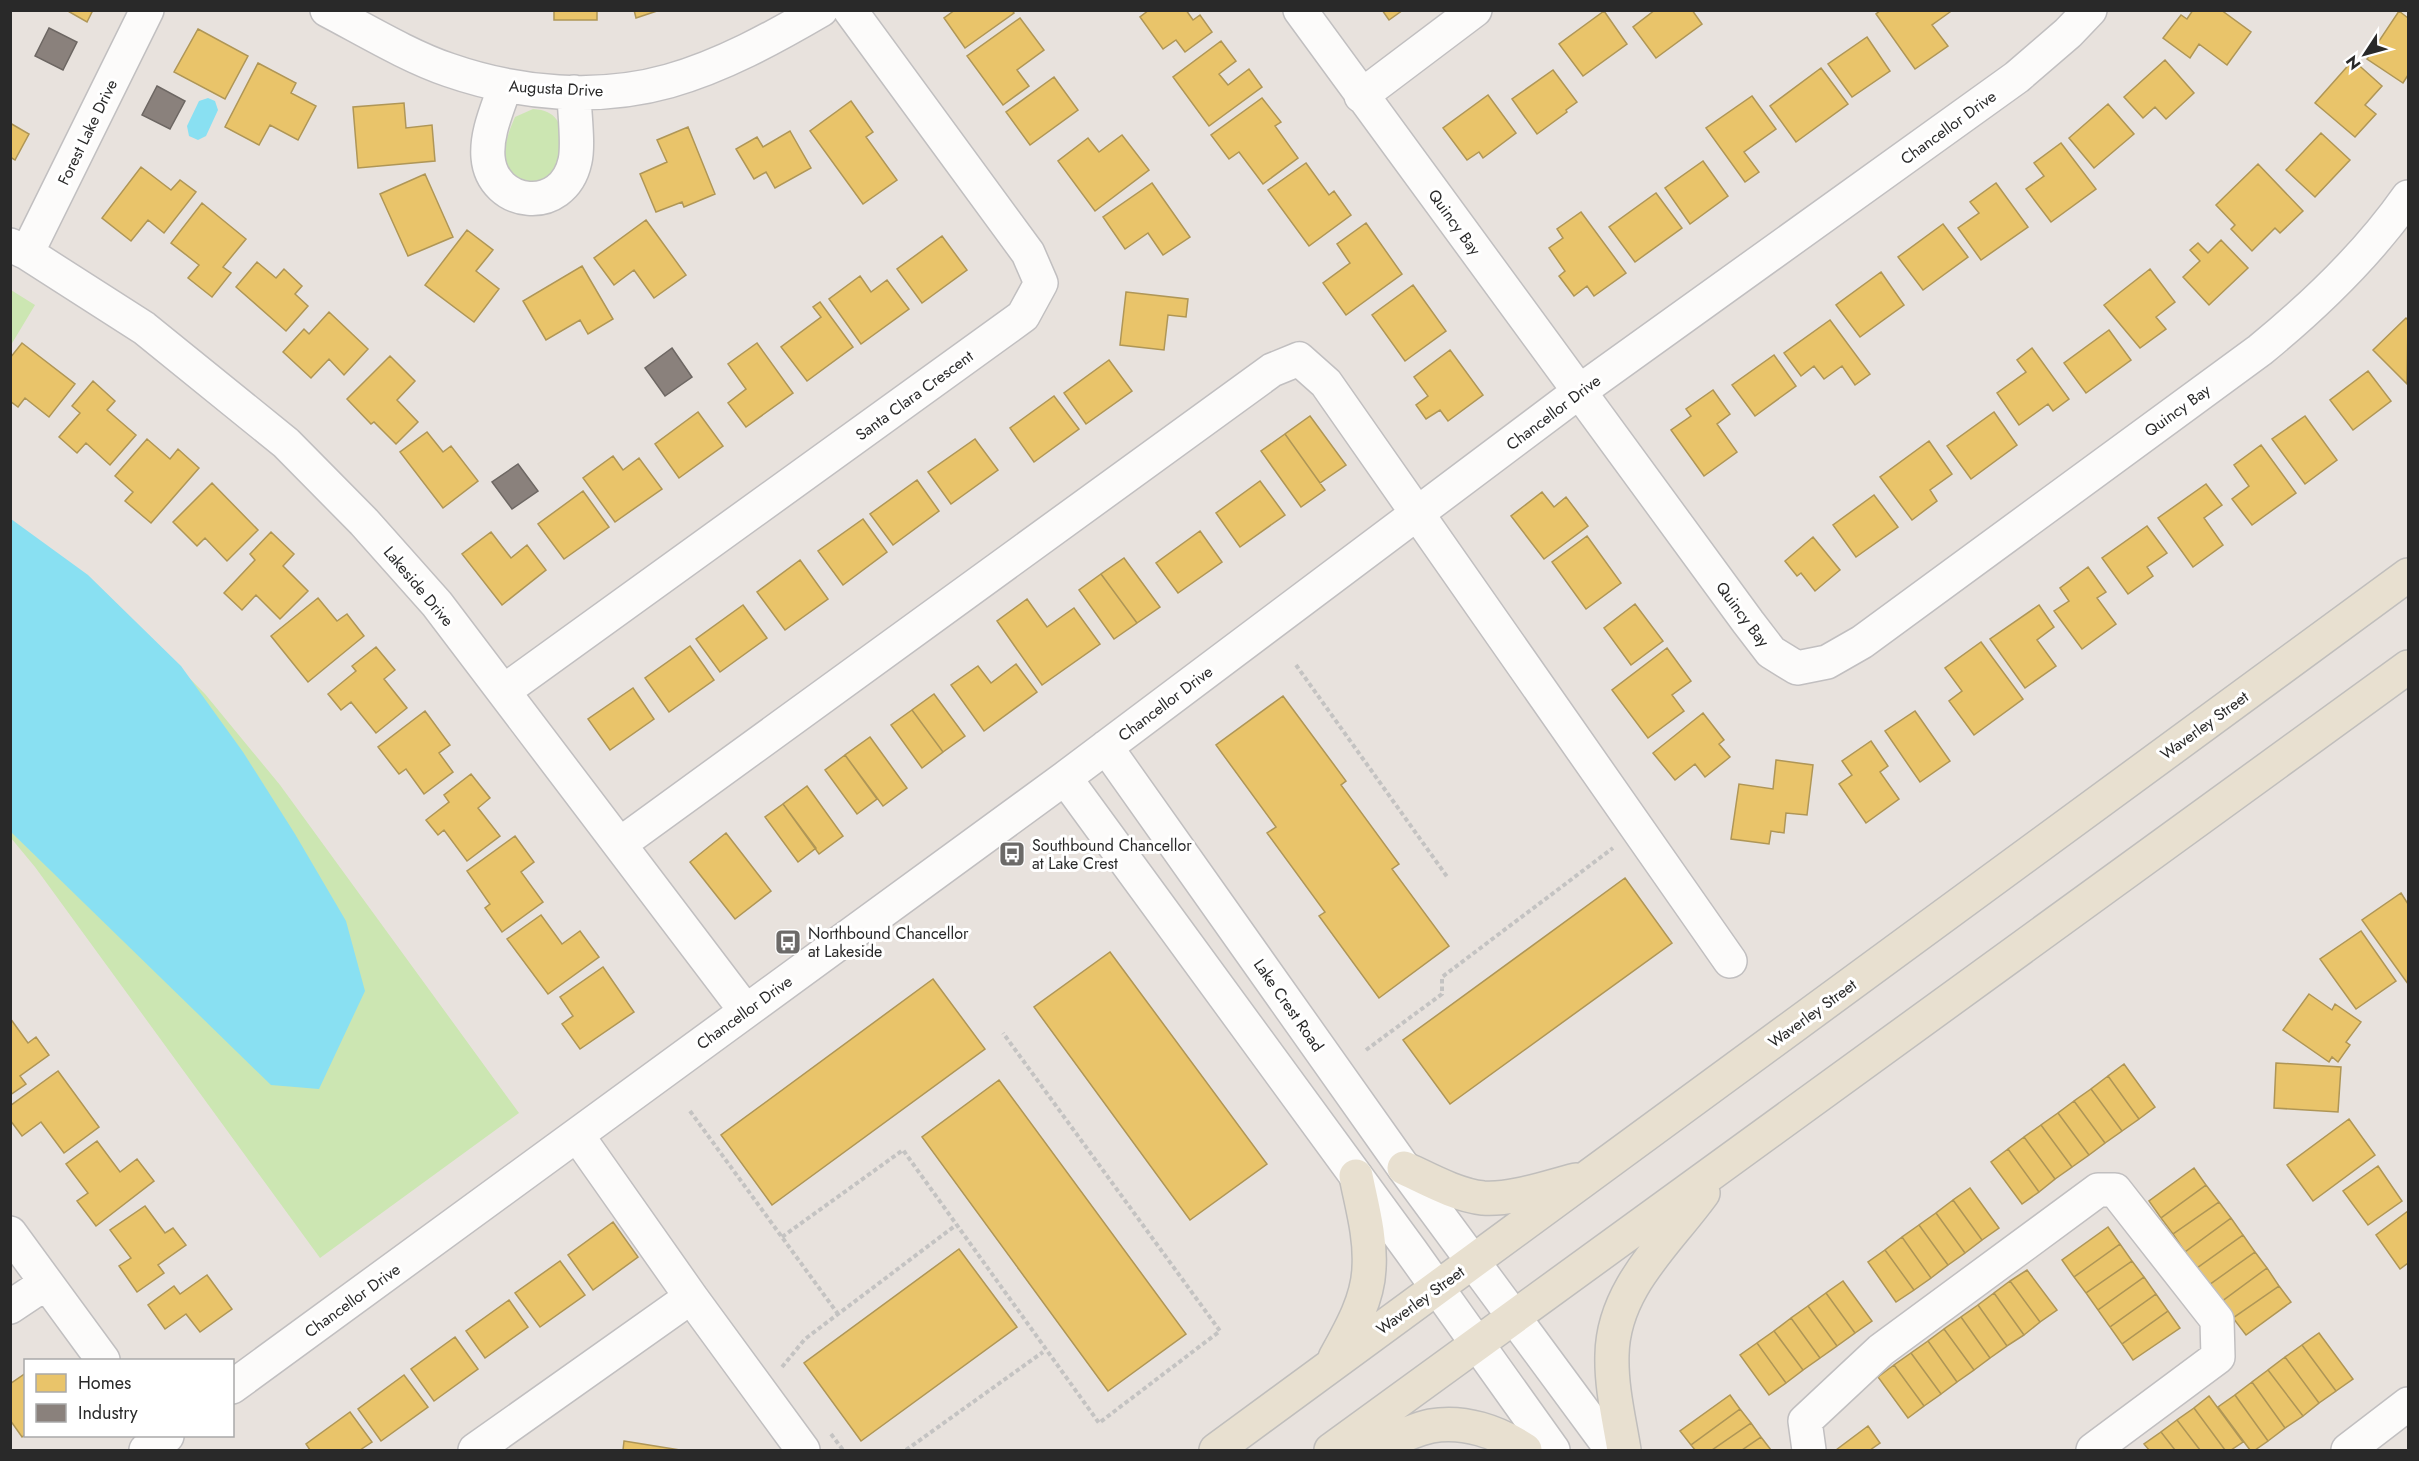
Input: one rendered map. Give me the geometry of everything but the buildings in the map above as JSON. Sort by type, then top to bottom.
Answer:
[{"type":"main road","name":"Waverley Street","points":[[1216,1450],[2409,575]]},
{"type":"main road","points":[[1334,1449],[2409,667]]},
{"type":"main road","points":[[1404,1168],[1450,1188],[1483,1198],[1529,1192],[1589,1177]]},
{"type":"main road","points":[[1624,1450],[1613,1382],[1612,1359],[1614,1337],[1622,1306],[1637,1277],[1678,1227],[1720,1168]]},
{"type":"main road","points":[[1332,1364],[1359,1310],[1369,1270],[1366,1228],[1356,1176]]},
{"type":"main road","points":[[1334,1449],[1387,1441],[1421,1429],[1446,1425],[1484,1430],[1499,1435],[1525,1450]]},
{"type":"street","name":"Forest Lake Drive","points":[[19,249],[147,10]]},
{"type":"street","name":"Augusta Drive","points":[[327,10],[448,70],[505,86],[574,92],[621,90],[668,81],[729,59],[821,10]]},
{"type":"street","name":"Santa Clara Crescent","points":[[504,692],[1023,316],[1041,283],[1028,253],[850,10]]},
{"type":"street","name":"Quincy Bay","points":[[1300,10],[1771,652],[1797,668],[1827,662],[1862,642],[2260,350],[2305,314],[2368,247],[2409,196]]},
{"type":"street","points":[[1361,96],[1475,10]]},
{"type":"street","name":"Chancellor Drive","points":[[234,1386],[1065,778],[1580,391],[2017,77],[2068,33],[2090,10]]},
{"type":"street","points":[[505,86],[490,136],[488,157],[491,173],[502,187],[520,197],[537,199],[556,193],[570,176],[575,160],[574,92]]},
{"type":"street","name":"Lakeside Drive","points":[[19,249],[144,328],[286,443],[364,522],[430,596],[745,1010]]},
{"type":"street","points":[[620,844],[1272,370],[1299,359],[1326,383],[1730,961]]},
{"type":"street","name":"Lake Crest Road","points":[[1106,747],[1404,1168],[1612,1450]]},
{"type":"street","points":[[1065,778],[1553,1450]]},
{"type":"street","points":[[577,1135],[691,1297],[803,1450]]},
{"type":"street","points":[[1809,1450],[1805,1421],[1881,1350],[2098,1190],[2115,1190],[2217,1320],[2218,1357],[2093,1450]]},
{"type":"street","points":[[10,1233],[102,1359]]},
{"type":"street","points":[[10,1307],[46,1283]]},
{"type":"street","points":[[475,1450],[691,1297]]},
{"type":"street","points":[[2367,1444],[2409,1404]]},
{"type":"path","points":[[1296,665],[1449,878]]},
{"type":"path","points":[[1366,1050],[1442,994],[1442,977],[1638,830]]},
{"type":"path","points":[[782,1237],[903,1150],[1099,1424],[1220,1331],[1003,1033]]},
{"type":"path","points":[[690,1111],[838,1314]]},
{"type":"path","points":[[782,1367],[805,1339],[956,1225]]},
{"type":"path","points":[[906,1450],[1043,1352]]},
{"type":"green space","points":[[533,109],[545,111],[553,116],[558,122],[562,139],[560,170],[538,185],[514,176],[505,160],[507,140],[515,117]]},
{"type":"green space","points":[[11,290],[35,305],[11,345]]},
{"type":"green space","points":[[10,522],[144,632],[205,694],[280,785],[519,1113],[320,1258],[35,867],[11,838]]},
{"type":"water","points":[[208,98],[215,101],[218,110],[206,136],[198,140],[189,136],[187,126],[199,101]]},
{"type":"water","points":[[11,519],[88,575],[181,666],[243,752],[346,921],[365,991],[319,1089],[271,1085],[11,832]]},
{"type":"place","name":"Southbound Chancellor at Lake Crest","points":[[1012,854]]},
{"type":"place","name":"Northbound Chancellor at Lakeside","points":[[788,942]]}]
